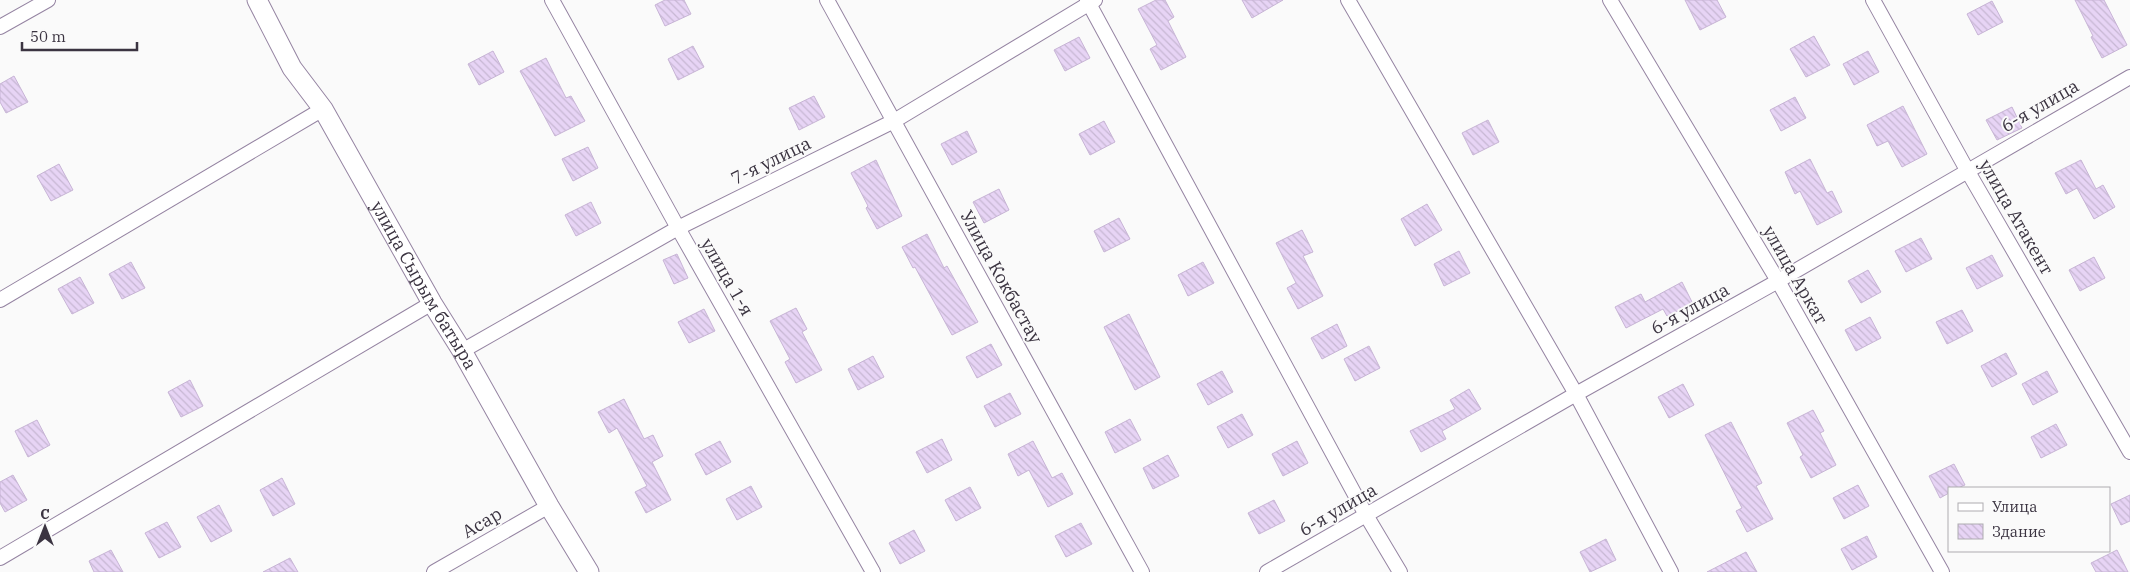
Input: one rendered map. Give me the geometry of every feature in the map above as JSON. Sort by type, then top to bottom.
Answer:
[{"type":"street","points":[[0,27],[48,0]]},
{"type":"street","name":"улица Сырым батыра","points":[[257,0],[292,68],[323,109],[432,303],[462,351],[549,506],[589,572]]},
{"type":"street","name":"улица 1-я","points":[[552,0],[678,228],[873,572]]},
{"type":"street","name":"Улица Кокбастау","points":[[826,0],[1142,572]]},
{"type":"street","points":[[1348,0],[1576,394],[1671,572]]},
{"type":"street","name":"улица Аркат","points":[[1610,0],[1778,281],[1942,572]]},
{"type":"street","name":"улица Атакент","points":[[1873,0],[1967,170],[2130,452]]},
{"type":"street","points":[[1090,1],[1366,515],[1400,572]]},
{"type":"street","name":"7-я улица","points":[[462,351],[678,228],[894,121],[1090,1]]},
{"type":"street","name":"6-я улица","points":[[1267,572],[1576,394],[1778,281],[2130,77]]},
{"type":"street","points":[[0,300],[323,109]]},
{"type":"street","points":[[0,558],[432,303]]},
{"type":"street","name":"Асар","points":[[434,572],[549,506]]},
{"type":"building","points":[[665,0],[684,0],[691,14],[665,26],[655,5]]},
{"type":"building","points":[[1156,0],[1165,0],[1174,17],[1168,21],[1186,57],[1161,70],[1150,49],[1157,45],[1138,9]]},
{"type":"building","points":[[1242,0],[1283,0],[1252,18]]},
{"type":"building","points":[[1685,0],[1717,0],[1726,17],[1700,30]]},
{"type":"building","points":[[2075,0],[2104,0],[2127,45],[2102,58]]},
{"type":"building","points":[[1992,1],[2003,22],[1978,35],[1967,14]]},
{"type":"building","points":[[1814,36],[1830,65],[1806,77],[1790,49]]},
{"type":"building","points":[[1079,37],[1090,58],[1065,71],[1054,50]]},
{"type":"building","points":[[693,46],[704,67],[678,80],[668,59]]},
{"type":"building","points":[[493,51],[504,72],[479,85],[468,64]]},
{"type":"building","points":[[1868,51],[1879,72],[1854,85],[1843,64]]},
{"type":"building","points":[[546,58],[566,98],[571,96],[585,121],[555,136],[520,71]]},
{"type":"building","points":[[14,76],[28,102],[6,113],[0,102],[0,84]]},
{"type":"building","points":[[814,96],[825,117],[799,130],[789,108]]},
{"type":"building","points":[[1795,97],[1806,118],[1781,131],[1770,110]]},
{"type":"building","points":[[1903,106],[1927,154],[1902,167],[1888,141],[1877,146],[1867,125]]},
{"type":"building","points":[[2012,107],[2022,128],[1997,140],[1986,120]]},
{"type":"building","points":[[1488,120],[1499,142],[1473,155],[1462,133]]},
{"type":"building","points":[[1104,121],[1115,142],[1090,155],[1079,134]]},
{"type":"building","points":[[967,131],[977,152],[952,165],[941,144]]},
{"type":"building","points":[[588,147],[598,168],[573,181],[562,159]]},
{"type":"building","points":[[1810,159],[1827,193],[1832,191],[1842,212],[1817,225],[1800,191],[1795,194],[1785,172]]},
{"type":"building","points":[[876,160],[902,216],[877,229],[866,208],[868,206],[851,173]]},
{"type":"building","points":[[2081,160],[2096,189],[2103,185],[2115,207],[2094,219],[2077,188],[2066,194],[2055,173]]},
{"type":"building","points":[[59,164],[73,190],[51,201],[37,176]]},
{"type":"building","points":[[999,189],[1009,210],[984,223],[973,202]]},
{"type":"building","points":[[591,202],[601,223],[576,236],[565,215]]},
{"type":"building","points":[[1427,204],[1442,230],[1415,246],[1401,219]]},
{"type":"building","points":[[1119,218],[1130,239],[1104,252],[1094,231]]},
{"type":"building","points":[[1302,230],[1313,252],[1303,256],[1323,296],[1298,309],[1287,288],[1296,283],[1276,243]]},
{"type":"building","points":[[927,234],[944,268],[947,266],[978,322],[952,335],[902,247]]},
{"type":"building","points":[[1921,238],[1932,259],[1906,272],[1895,251]]},
{"type":"building","points":[[1459,251],[1470,273],[1444,286],[1434,264]]},
{"type":"building","points":[[677,254],[688,278],[674,284],[663,260]]},
{"type":"building","points":[[1992,255],[2003,276],[1977,289],[1966,268]]},
{"type":"building","points":[[2094,257],[2105,278],[2080,291],[2069,270]]},
{"type":"building","points":[[131,262],[145,288],[122,299],[109,274]]},
{"type":"building","points":[[1203,262],[1214,283],[1188,296],[1178,275]]},
{"type":"building","points":[[1868,270],[1881,292],[1861,303],[1848,281]]},
{"type":"building","points":[[80,277],[94,303],[72,314],[58,289]]},
{"type":"building","points":[[1682,282],[1693,304],[1667,316],[1663,309],[1626,328],[1615,307],[1641,294],[1645,302]]},
{"type":"building","points":[[796,308],[807,329],[802,332],[822,370],[796,383],[785,362],[790,359],[770,321]]},
{"type":"building","points":[[704,309],[715,331],[689,343],[678,322]]},
{"type":"building","points":[[1962,310],[1973,331],[1947,344],[1936,322]]},
{"type":"building","points":[[1129,314],[1160,377],[1135,390],[1104,327]]},
{"type":"building","points":[[1870,317],[1881,338],[1856,351],[1845,330]]},
{"type":"building","points":[[1337,324],[1347,346],[1322,359],[1311,338]]},
{"type":"building","points":[[991,344],[1002,365],[977,378],[966,357]]},
{"type":"building","points":[[1369,346],[1380,368],[1355,381],[1344,359]]},
{"type":"building","points":[[2006,353],[2017,374],[1992,387],[1981,366]]},
{"type":"building","points":[[873,356],[884,377],[858,390],[848,369]]},
{"type":"building","points":[[1222,371],[1233,392],[1208,405],[1197,384]]},
{"type":"building","points":[[2047,371],[2058,392],[2033,405],[2022,384]]},
{"type":"building","points":[[190,380],[203,406],[181,417],[168,392]]},
{"type":"building","points":[[1683,384],[1694,405],[1669,418],[1658,397]]},
{"type":"building","points":[[1469,389],[1481,409],[1442,431],[1446,439],[1421,452],[1410,431],[1455,409],[1450,400]]},
{"type":"building","points":[[1010,393],[1021,414],[995,427],[984,406]]},
{"type":"building","points":[[624,399],[644,439],[653,435],[663,456],[652,462],[671,500],[646,513],[635,492],[647,486],[617,428],[609,433],[598,412]]},
{"type":"building","points":[[1813,410],[1824,431],[1820,433],[1836,465],[1811,478],[1800,457],[1803,455],[1787,423]]},
{"type":"building","points":[[1242,414],[1253,435],[1228,448],[1217,427]]},
{"type":"building","points":[[1130,419],[1141,440],[1115,453],[1105,432]]},
{"type":"building","points":[[37,420],[50,445],[28,457],[15,431]]},
{"type":"building","points":[[1731,422],[1762,483],[1756,486],[1773,519],[1747,532],[1736,511],[1742,508],[1705,435]]},
{"type":"building","points":[[2056,424],[2067,445],[2041,458],[2031,437]]},
{"type":"building","points":[[942,439],[952,460],[927,473],[916,452]]},
{"type":"building","points":[[720,441],[731,462],[706,475],[695,454]]},
{"type":"building","points":[[1033,441],[1052,478],[1062,473],[1073,494],[1048,507],[1029,470],[1018,476],[1008,454]]},
{"type":"building","points":[[1297,441],[1308,463],[1283,476],[1272,454]]},
{"type":"building","points":[[1168,455],[1179,476],[1153,489],[1143,468]]},
{"type":"building","points":[[1954,464],[1965,485],[1948,487],[1948,494],[1940,498],[1929,476]]},
{"type":"building","points":[[13,475],[27,500],[5,512],[0,503],[0,482]]},
{"type":"building","points":[[282,478],[295,504],[273,516],[260,490]]},
{"type":"building","points":[[1858,485],[1869,506],[1844,519],[1833,498]]},
{"type":"building","points":[[751,486],[762,507],[737,520],[726,499]]},
{"type":"building","points":[[970,487],[981,508],[956,521],[945,500]]},
{"type":"building","points":[[2130,495],[2130,521],[2121,525],[2111,504]]},
{"type":"building","points":[[1274,500],[1285,521],[1259,534],[1248,513]]},
{"type":"building","points":[[219,505],[232,531],[211,542],[197,517]]},
{"type":"building","points":[[167,522],[181,547],[159,558],[145,533]]},
{"type":"building","points":[[1081,523],[1092,544],[1066,557],[1055,536]]},
{"type":"building","points":[[914,530],[925,551],[900,564],[889,543]]},
{"type":"building","points":[[1867,536],[1877,557],[1852,570],[1841,549]]},
{"type":"building","points":[[1606,539],[1616,560],[1590,572],[1580,552]]},
{"type":"building","points":[[111,550],[123,572],[94,572],[89,561]]},
{"type":"building","points":[[2117,550],[2128,572],[2096,572],[2091,563]]},
{"type":"building","points":[[1746,552],[1757,572],[1707,572]]},
{"type":"building","points":[[290,558],[298,572],[263,572]]}]
